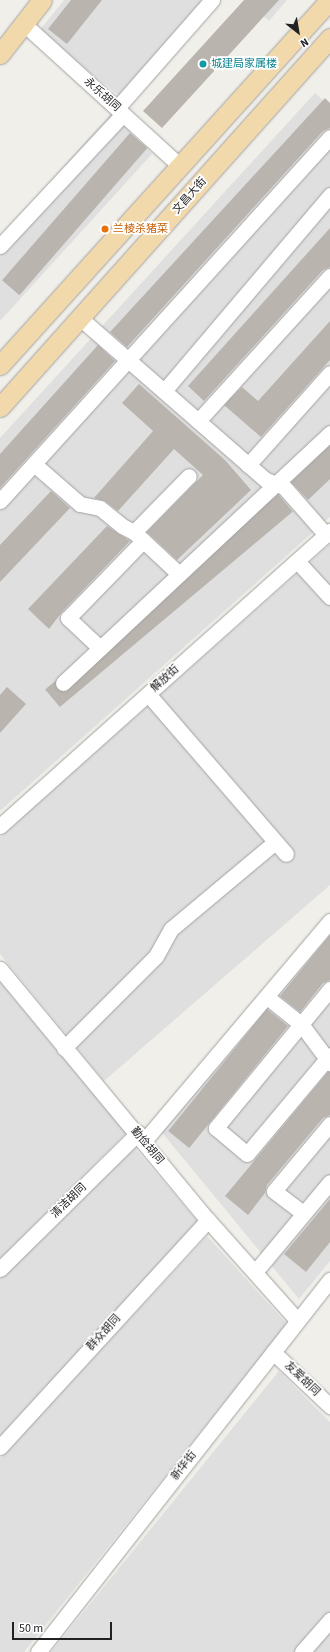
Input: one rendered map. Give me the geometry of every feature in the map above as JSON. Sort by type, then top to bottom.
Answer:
[{"type":"main road","points":[[0,54],[42,0]]},
{"type":"main road","points":[[0,365],[330,0]]},
{"type":"main road","name":"文昌大街","points":[[0,407],[330,38]]},
{"type":"street","points":[[0,246],[120,111],[212,0]]},
{"type":"street","name":"永乐胡同","points":[[24,24],[180,166]]},
{"type":"street","points":[[0,501],[330,137]]},
{"type":"street","points":[[164,391],[330,195]]},
{"type":"street","points":[[198,421],[330,276]]},
{"type":"street","points":[[80,318],[266,480],[284,487],[328,533]]},
{"type":"street","points":[[248,465],[330,373]]},
{"type":"street","points":[[63,683],[330,433]]},
{"type":"street","points":[[34,464],[80,504],[100,508],[122,526],[139,536],[179,574]]},
{"type":"street","points":[[100,648],[68,618],[189,476]]},
{"type":"street","name":"解放街","points":[[0,826],[328,533]]},
{"type":"street","points":[[297,561],[330,597]]},
{"type":"street","points":[[148,694],[286,854]]},
{"type":"street","points":[[64,1048],[156,956],[171,929],[275,842]]},
{"type":"street","name":"清洁胡同","points":[[0,1269],[141,1137],[267,997],[330,921]]},
{"type":"street","name":"勤俭胡同","points":[[0,970],[64,1048],[141,1137],[208,1220],[297,1320]]},
{"type":"street","points":[[267,997],[301,1024],[329,1059],[247,1154],[216,1128],[301,1024],[330,989]]},
{"type":"street","points":[[303,1213],[274,1192],[330,1124]]},
{"type":"street","points":[[255,1272],[330,1182]]},
{"type":"street","name":"群众胡同","points":[[0,1447],[208,1220]]},
{"type":"street","name":"新华街","points":[[38,1652],[297,1320],[330,1280]]},
{"type":"street","name":"友爱胡同","points":[[273,1352],[330,1406]]},
{"type":"street","points":[[302,1652],[330,1620]]},
{"type":"shaded area","points":[[64,0],[210,0],[123,99],[39,31]]},
{"type":"shaded area","points":[[244,0],[287,0],[269,21]]},
{"type":"shaded area","points":[[315,93],[330,106],[330,517],[0,811],[0,438]]},
{"type":"shaded area","points":[[111,113],[152,154],[0,321],[0,238]]},
{"type":"shaded area","points":[[330,544],[330,885],[104,1081],[0,954],[0,837]]},
{"type":"shaded area","points":[[330,935],[330,1261],[299,1299],[159,1129]]},
{"type":"shaded area","points":[[0,982],[126,1133],[0,1259]]},
{"type":"shaded area","points":[[133,1146],[198,1222],[0,1437],[0,1277]]},
{"type":"shaded area","points":[[207,1236],[287,1324],[24,1652],[0,1652],[0,1458]]},
{"type":"shaded area","points":[[279,1371],[330,1422],[330,1612],[298,1652],[51,1652]]},
{"type":"shaded area","points":[[330,1629],[330,1652],[312,1652]]},
{"type":"building","points":[[71,0],[102,0],[67,44],[48,29]]},
{"type":"building","name":"城建局家属楼","points":[[244,0],[279,0],[162,128],[143,111]]},
{"type":"building","points":[[325,98],[330,103],[330,128],[323,131],[127,347],[110,332]]},
{"type":"building","points":[[130,133],[147,148],[19,295],[2,280]]},
{"type":"building","points":[[330,228],[330,267],[323,270],[204,401],[188,386]]},
{"type":"building","points":[[330,321],[330,360],[261,437],[224,405],[242,387],[258,401]]},
{"type":"building","points":[[98,345],[115,361],[0,488],[0,454]]},
{"type":"building","points":[[139,384],[225,460],[251,490],[177,560],[147,532],[203,475],[174,449],[118,511],[105,501],[94,498],[153,431],[122,403]]},
{"type":"building","points":[[330,445],[330,479],[308,500],[291,482]]},
{"type":"building","points":[[51,491],[70,508],[0,582],[0,545]]},
{"type":"building","points":[[278,494],[293,512],[60,707],[45,689]]},
{"type":"building","points":[[107,526],[130,541],[62,612],[49,629],[28,609]]},
{"type":"building","points":[[7,687],[26,704],[0,733],[0,695]]},
{"type":"building","points":[[330,935],[330,980],[323,983],[300,1012],[280,996]]},
{"type":"building","points":[[267,1009],[288,1026],[189,1148],[168,1131]]},
{"type":"building","points":[[328,1072],[330,1072],[330,1115],[323,1118],[267,1185],[265,1193],[248,1215],[225,1196]]},
{"type":"building","points":[[330,1199],[330,1242],[306,1272],[284,1254]]},
{"type":"place","name":"城建局家属楼","points":[[203,64]]},
{"type":"place","name":"兰棱杀猪菜","points":[[105,229]]}]
